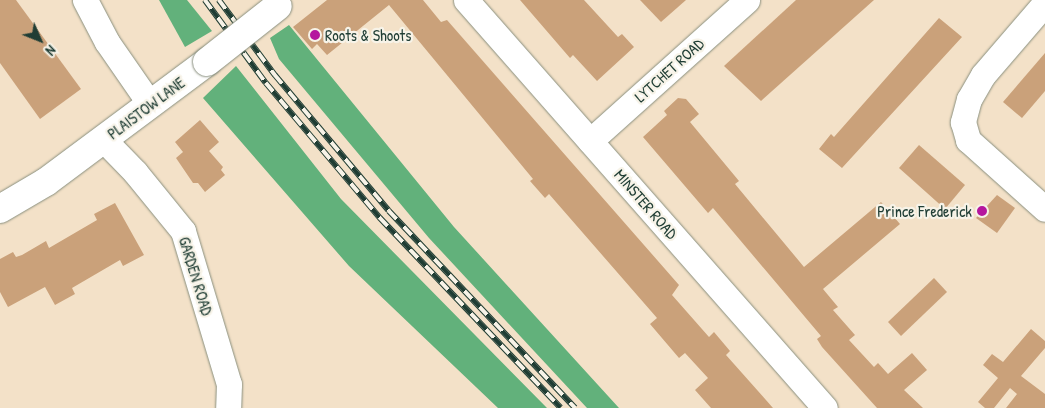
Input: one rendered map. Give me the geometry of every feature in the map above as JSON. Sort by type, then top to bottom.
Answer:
[{"type":"street","points":[[85,0],[107,42],[150,104]]},
{"type":"street","name":"MINSTER ROAD","points":[[466,0],[825,408]]},
{"type":"street","name":"LYTCHET ROAD","points":[[590,141],[747,0]]},
{"type":"street","name":"PLAISTOW LANE","points":[[0,209],[46,182],[104,140],[282,3]]},
{"type":"street","points":[[1041,15],[983,75],[969,99],[963,122],[968,140],[981,155],[1045,209]]},
{"type":"street","name":"GARDEN ROAD","points":[[104,140],[136,172],[183,231],[229,384],[228,408]]},
{"type":"green space","points":[[159,0],[187,0],[212,31],[185,47]]},
{"type":"green space","points":[[289,25],[454,227],[619,408],[587,408],[429,238],[279,59],[270,38]]},
{"type":"green space","points":[[236,66],[341,199],[547,408],[498,408],[349,266],[203,98]]},
{"type":"building","points":[[0,0],[16,0],[81,89],[40,119],[0,63]]},
{"type":"building","points":[[327,0],[423,0],[441,22],[447,20],[679,285],[672,295],[709,337],[714,332],[730,351],[726,355],[773,408],[711,408],[695,390],[708,378],[685,353],[679,358],[650,324],[657,318],[549,194],[545,198],[530,181],[533,179],[389,5],[327,55],[317,44],[312,49],[293,27]]},
{"type":"building","points":[[520,0],[584,0],[618,37],[622,34],[634,47],[597,81],[573,55],[570,58]]},
{"type":"building","points":[[640,0],[686,0],[661,22]]},
{"type":"building","points":[[796,0],[874,0],[761,101],[724,66]]},
{"type":"building","points":[[939,18],[962,37],[842,168],[819,149],[831,134],[834,137]]},
{"type":"building","points":[[1045,53],[1045,91],[1022,118],[1003,102]]},
{"type":"building","points":[[678,98],[686,99],[699,114],[690,122],[739,181],[735,184],[804,267],[881,202],[900,224],[823,289],[838,307],[833,310],[855,335],[849,340],[874,367],[878,363],[888,374],[912,353],[927,370],[904,390],[923,408],[877,408],[822,347],[817,339],[821,336],[713,208],[708,213],[643,137],[667,115],[664,111]]},
{"type":"building","points":[[200,120],[219,142],[209,151],[223,167],[221,170],[225,175],[205,192],[198,183],[193,183],[176,158],[183,152],[175,142]]},
{"type":"building","points":[[919,145],[965,185],[945,209],[899,168]]},
{"type":"building","points":[[997,195],[1015,208],[997,233],[976,218]]},
{"type":"building","points":[[115,203],[144,255],[123,266],[120,260],[72,288],[75,294],[55,305],[45,287],[8,307],[0,292],[0,259],[13,252],[16,257],[22,255],[46,241],[49,248],[97,220],[94,214]]},
{"type":"building","points":[[934,278],[947,292],[901,336],[888,322]]},
{"type":"building","points":[[1031,329],[1045,341],[1045,348],[1021,376],[1045,394],[1045,408],[1006,408],[1017,394],[1010,388],[994,408],[985,408],[978,402],[998,378],[983,365],[992,354],[1003,362]]},
{"type":"railway","points":[[205,0],[266,83],[380,218],[561,408]]},
{"type":"railway","points":[[219,0],[275,75],[389,211],[575,408]]},
{"type":"place","name":"Roots & Shoots","points":[[315,35]]},
{"type":"place","name":"Prince Frederick","points":[[982,211]]}]
